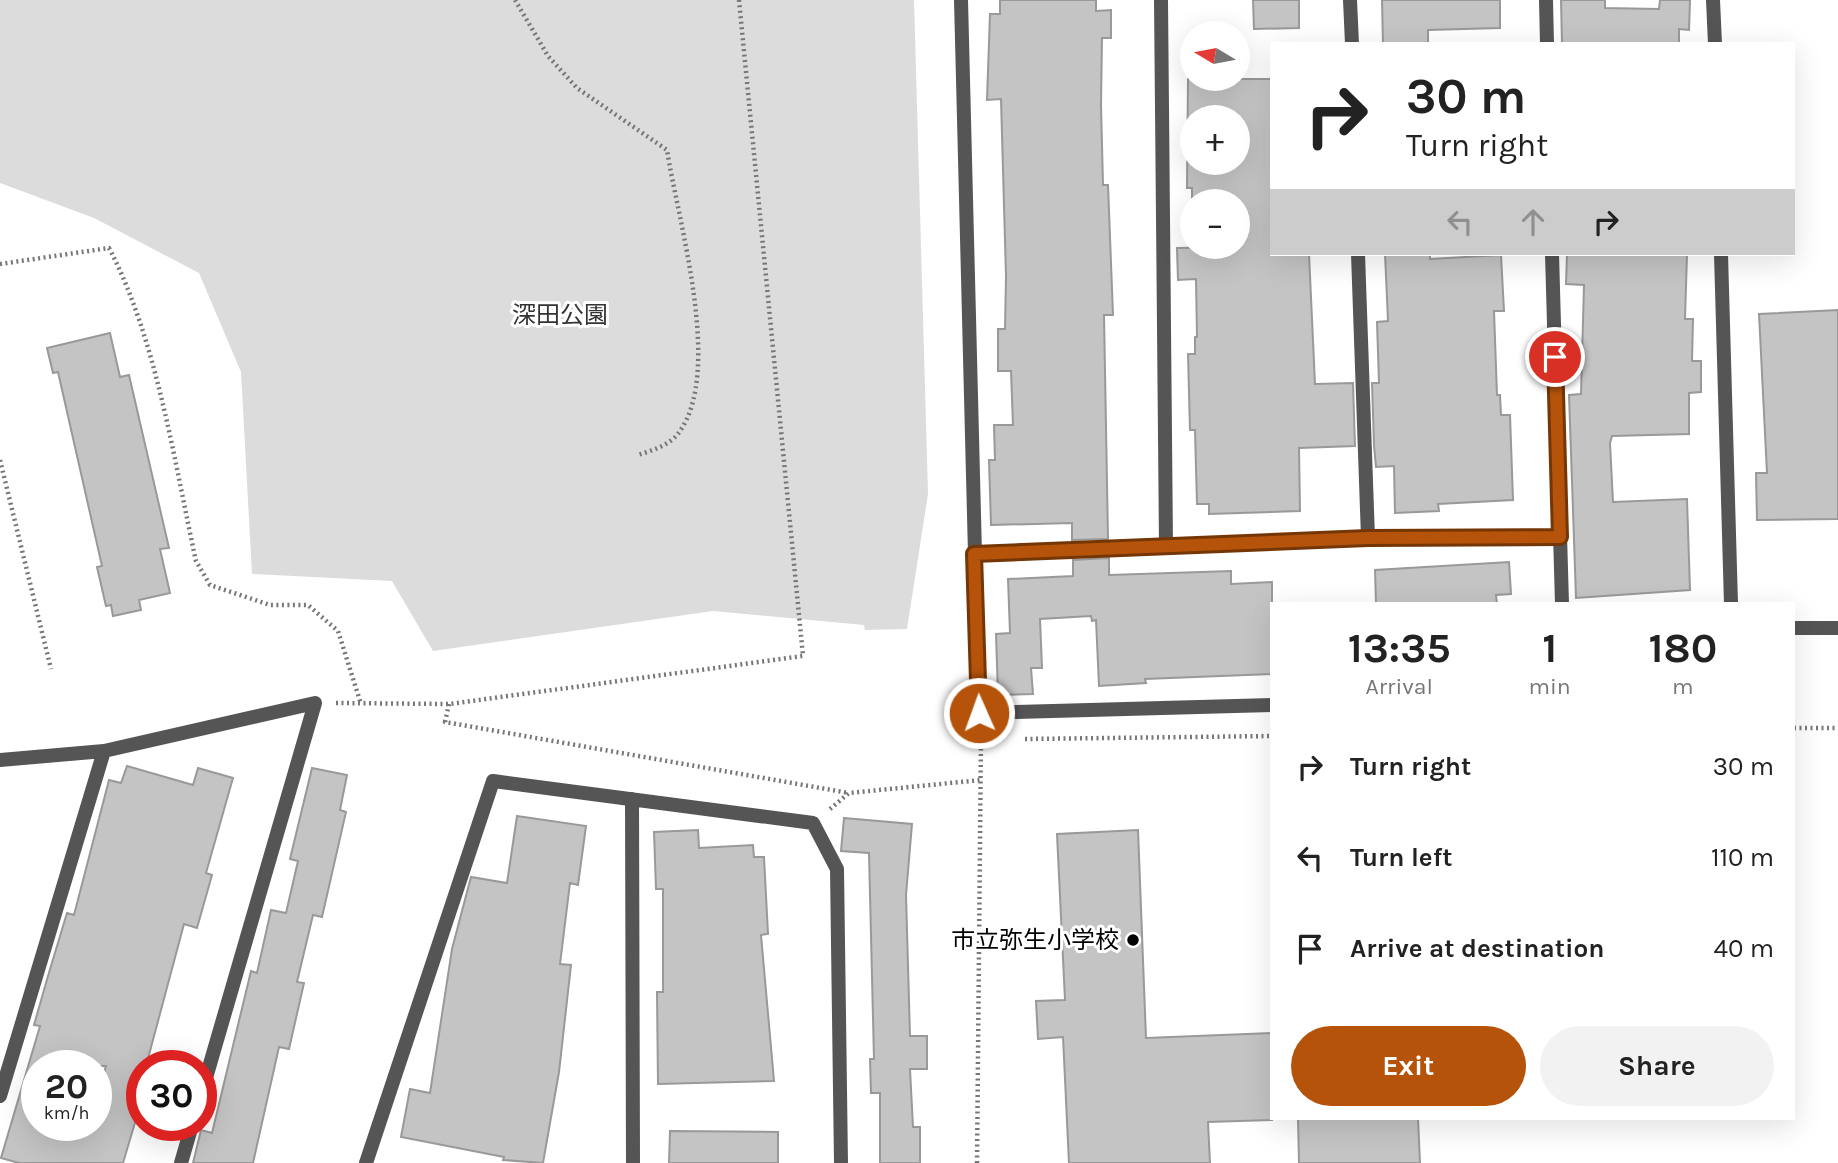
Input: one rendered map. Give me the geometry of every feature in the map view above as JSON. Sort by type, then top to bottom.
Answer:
[{"type":"street","points":[[961,0],[979,713],[1270,705]]},
{"type":"street","points":[[1161,0],[1166,546]]},
{"type":"street","points":[[1350,0],[1352,42]]},
{"type":"street","points":[[1546,0],[1547,42]]},
{"type":"street","points":[[1713,0],[1715,42]]},
{"type":"street","points":[[1358,256],[1368,538]]},
{"type":"street","points":[[1552,256],[1562,602]]},
{"type":"street","points":[[1721,256],[1731,602]]},
{"type":"street","points":[[974,554],[1368,538],[1560,537]]},
{"type":"street","points":[[1795,628],[1838,628]]},
{"type":"street","points":[[0,760],[104,751],[315,703],[214,1050]]},
{"type":"street","points":[[0,1097],[104,751]]},
{"type":"street","points":[[366,1163],[493,781],[813,823],[837,869],[841,1163]]},
{"type":"street","points":[[632,799],[633,1163]]},
{"type":"street","points":[[181,1163],[187,1141]]},
{"type":"path","points":[[515,0],[548,56],[578,88],[667,150],[674,196],[691,263],[696,332],[696,392],[680,432],[662,446],[638,455]]},
{"type":"path","points":[[315,703],[449,704],[803,656],[739,0]]},
{"type":"path","points":[[0,264],[110,248],[129,287],[150,360],[196,561],[210,585],[270,605],[308,605],[338,631],[361,704]]},
{"type":"path","points":[[0,460],[51,669]]},
{"type":"path","points":[[449,704],[445,722],[849,793],[981,780]]},
{"type":"path","points":[[977,1163],[981,780],[979,713]]},
{"type":"path","points":[[1795,728],[1838,727]]},
{"type":"path","points":[[1023,739],[1270,736]]},
{"type":"path","points":[[981,740],[995,740]]},
{"type":"path","points":[[813,823],[849,793]]},
{"type":"green space","name":"深田公園","points":[[0,0],[914,0],[928,494],[907,629],[865,630],[864,625],[713,611],[433,651],[392,581],[252,574],[241,372],[199,273],[94,218],[0,183]]},
{"type":"building","points":[[1000,0],[1096,0],[1096,11],[1111,10],[1111,38],[1102,38],[1101,105],[1103,185],[1108,185],[1113,315],[1104,315],[1108,539],[1072,540],[1072,523],[991,525],[989,460],[995,460],[994,425],[1013,425],[1011,371],[998,371],[998,329],[1005,329],[1006,276],[1001,99],[987,100],[990,14],[1000,14]]},
{"type":"building","points":[[1253,0],[1299,0],[1299,28],[1254,29]]},
{"type":"building","points":[[1382,0],[1500,0],[1500,28],[1428,30],[1428,42],[1383,42]]},
{"type":"building","points":[[1561,0],[1605,0],[1605,8],[1659,9],[1660,0],[1690,0],[1689,30],[1679,29],[1679,42],[1562,42]]},
{"type":"building","points":[[1250,79],[1270,79],[1270,256],[1309,256],[1315,384],[1353,383],[1355,446],[1299,448],[1300,511],[1209,514],[1209,504],[1197,504],[1195,430],[1190,430],[1188,354],[1195,354],[1197,337],[1196,279],[1178,280],[1177,248],[1180,248],[1180,259],[1250,259],[1250,189],[1187,188],[1187,175],[1250,175],[1250,105],[1188,105],[1188,91],[1250,91]]},
{"type":"building","points":[[1385,256],[1430,256],[1430,259],[1501,256],[1504,311],[1494,311],[1497,395],[1500,395],[1501,415],[1510,415],[1513,500],[1438,504],[1439,511],[1395,513],[1394,466],[1376,467],[1374,445],[1372,383],[1379,383],[1377,322],[1388,321]]},
{"type":"building","points":[[1567,256],[1687,256],[1685,319],[1693,319],[1692,361],[1701,361],[1701,392],[1689,393],[1689,434],[1612,436],[1610,443],[1613,502],[1687,499],[1690,590],[1576,598],[1569,395],[1581,394],[1584,285],[1566,284]]},
{"type":"building","points":[[1838,310],[1838,519],[1757,520],[1756,473],[1767,473],[1759,314]]},
{"type":"building","points":[[110,333],[120,377],[129,375],[169,548],[160,549],[170,593],[139,600],[141,610],[113,616],[111,605],[106,606],[97,567],[102,566],[58,372],[53,373],[47,348]]},
{"type":"building","points":[[1109,558],[1109,575],[1231,571],[1231,584],[1272,582],[1270,674],[1145,679],[1146,683],[1099,686],[1096,620],[1092,621],[1091,616],[1040,619],[1042,668],[1031,668],[1033,694],[998,695],[996,634],[1010,633],[1008,579],[1073,576],[1073,560]]},
{"type":"building","points":[[1509,562],[1511,594],[1496,595],[1497,602],[1376,602],[1375,570]]},
{"type":"building","points":[[127,766],[193,785],[198,768],[233,778],[206,873],[212,875],[197,928],[184,924],[150,1050],[126,1050],[126,1141],[130,1141],[123,1163],[19,1163],[1,1158],[21,1090],[21,1141],[112,1141],[112,1050],[33,1050],[40,1026],[34,1025],[67,913],[74,915],[109,780],[121,783]]},
{"type":"building","points":[[312,768],[347,775],[340,810],[346,812],[322,917],[313,915],[297,982],[304,983],[289,1049],[279,1047],[253,1163],[193,1163],[198,1141],[217,1141],[217,1112],[251,971],[257,973],[271,910],[286,913],[298,861],[290,859]]},
{"type":"building","points":[[517,816],[586,826],[578,885],[570,883],[560,964],[571,965],[559,1072],[543,1163],[503,1160],[504,1157],[401,1137],[410,1089],[430,1093],[452,949],[471,877],[507,883]]},
{"type":"building","points":[[844,818],[912,824],[906,895],[910,1036],[927,1036],[927,1069],[910,1069],[913,1127],[920,1127],[920,1163],[880,1163],[880,1093],[871,1093],[870,1059],[874,1059],[869,853],[841,851]]},
{"type":"building","points":[[698,830],[699,848],[753,845],[754,857],[764,857],[768,934],[761,935],[774,1081],[658,1084],[657,992],[663,992],[663,889],[656,889],[654,832]]},
{"type":"building","points":[[1138,830],[1146,1038],[1270,1033],[1272,1120],[1208,1122],[1210,1163],[1069,1163],[1063,1037],[1038,1039],[1036,1001],[1065,1000],[1057,834]]},
{"type":"building","points":[[1298,1120],[1418,1120],[1420,1163],[1299,1163]]},
{"type":"building","points":[[670,1131],[778,1132],[778,1163],[669,1163]]},
{"type":"place","name":"市立弥生小学校","points":[[1133,940]]},
{"type":"route","points":[[979,713],[974,554],[1368,538],[1560,537],[1555,357]]}]
